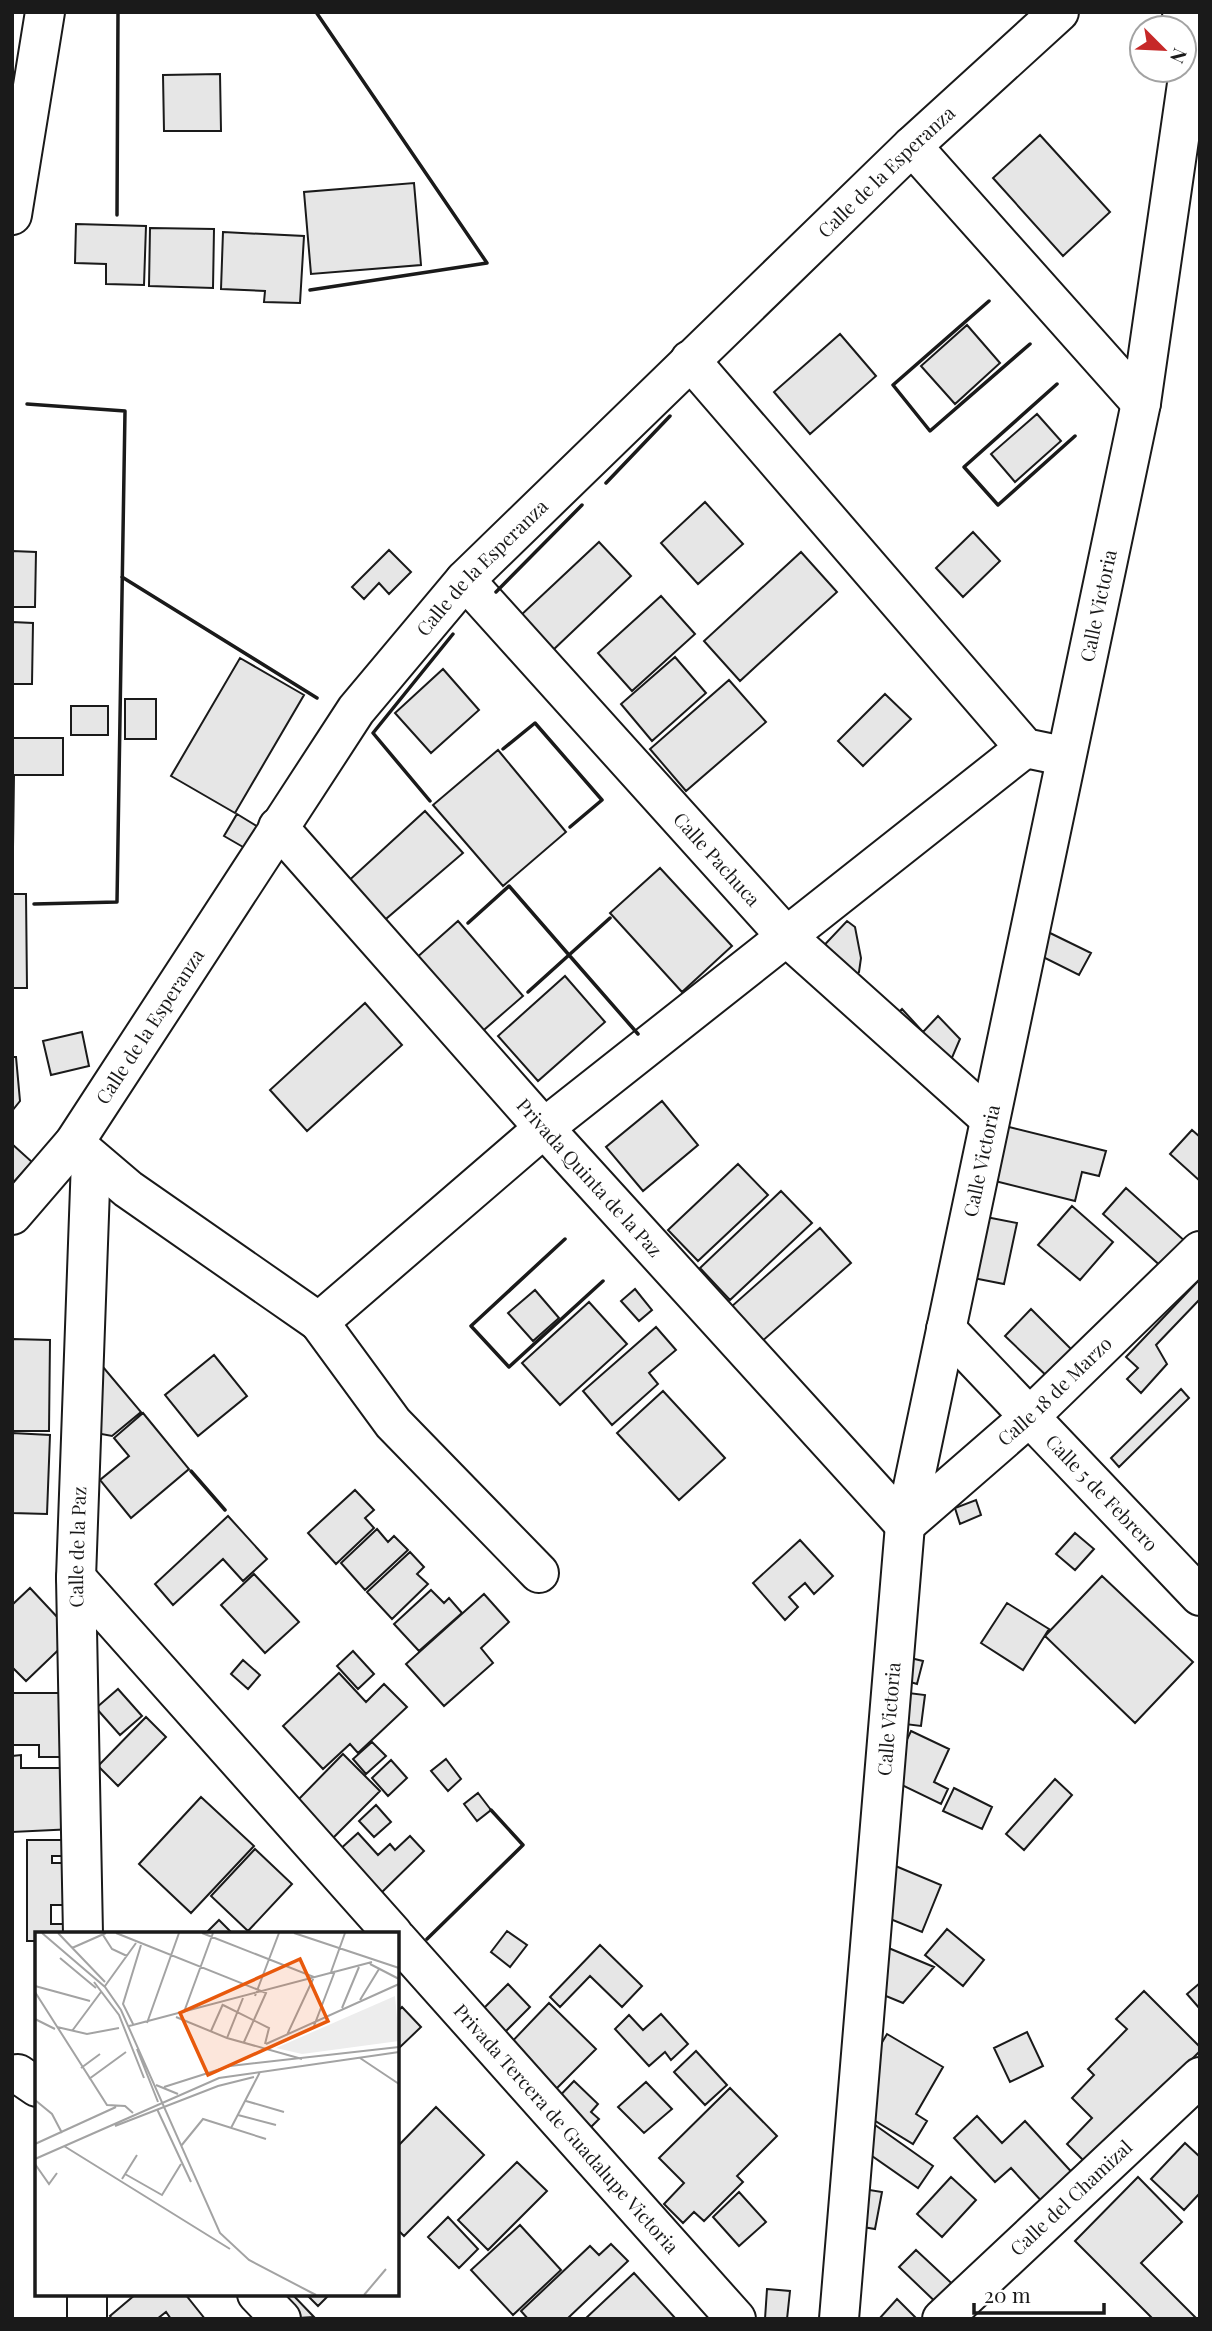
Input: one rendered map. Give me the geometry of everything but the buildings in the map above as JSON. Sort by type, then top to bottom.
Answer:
[{"type":"street","points":[[12,215],[45,12]]},
{"type":"street","name":"Calle de la Esperanza","points":[[12,1215],[83,1151],[278,827],[356,710],[465,580],[912,146],[1059,12]]},
{"type":"street","name":"Calle Victoria","points":[[839,2319],[905,1525],[989,1118],[1069,756],[1141,403],[1193,84]]},
{"type":"street","points":[[912,146],[1141,403]]},
{"type":"street","points":[[690,360],[1025,748],[1069,756]]},
{"type":"street","name":"Calle Pachuca","points":[[465,580],[786,936],[989,1118]]},
{"type":"street","points":[[319,1322],[544,1128],[1025,748]]},
{"type":"street","name":"Privada Quinta de la Paz","points":[[278,827],[544,1128],[905,1525]]},
{"type":"street","points":[[83,1151],[319,1322],[393,1423],[539,1573]]},
{"type":"street","name":"Calle de la Paz","points":[[83,1151],[76,1578],[83,1932]]},
{"type":"street","name":"Calle 18 de Marzo","points":[[905,1525],[1028,1418],[1200,1251]]},
{"type":"street","name":"Calle 5 de Febrero","points":[[946,1329],[1200,1596]]},
{"type":"street","points":[[76,1578],[391,1932]]},
{"type":"street","name":"Privada Tercera de Guadalupe Victoria","points":[[399,1941],[736,2319]]},
{"type":"street","name":"Calle del Chamizal","points":[[942,2319],[1200,2077]]},
{"type":"street","points":[[87,2296],[87,2319]]},
{"type":"street","points":[[259,2296],[281,2319]]},
{"type":"wall","points":[[117,215],[118,12]]},
{"type":"wall","points":[[310,290],[487,263],[316,12]]},
{"type":"wall","points":[[989,301],[893,385],[930,431],[1030,344]]},
{"type":"wall","points":[[1057,384],[964,467],[998,505],[1075,436]]},
{"type":"wall","points":[[27,404],[125,411],[117,902],[34,904]]},
{"type":"wall","points":[[606,483],[670,416]]},
{"type":"wall","points":[[496,592],[582,505]]},
{"type":"wall","points":[[122,577],[317,698]]},
{"type":"wall","points":[[430,801],[373,733],[453,634]]},
{"type":"wall","points":[[503,749],[535,723],[602,800],[570,827]]},
{"type":"wall","points":[[468,923],[509,886],[569,955],[528,992]]},
{"type":"wall","points":[[610,918],[569,955],[638,1034]]},
{"type":"wall","points":[[565,1239],[471,1326],[509,1367],[603,1281]]},
{"type":"wall","points":[[191,1471],[225,1510]]},
{"type":"wall","points":[[427,1939],[523,1845],[491,1810]]}]
